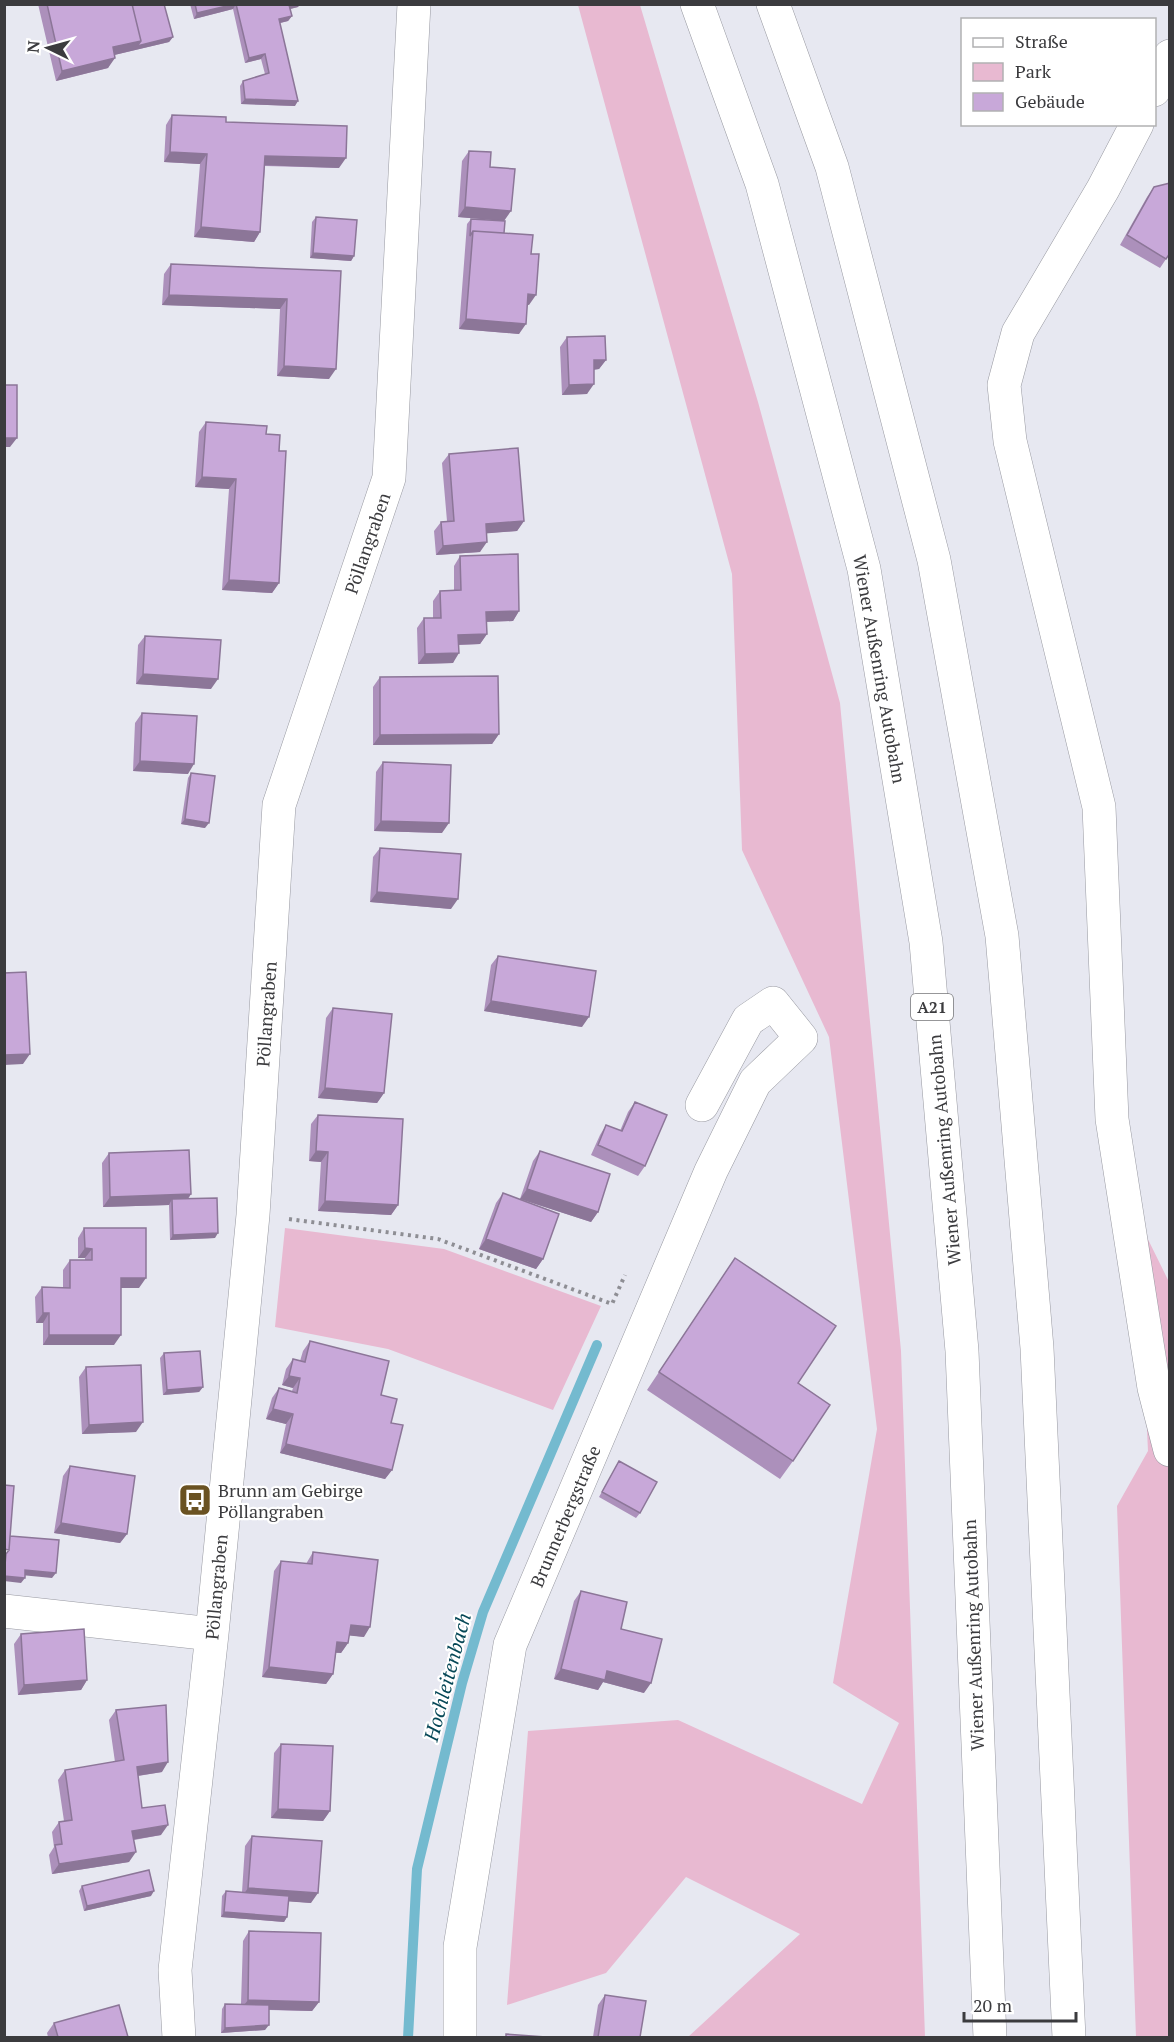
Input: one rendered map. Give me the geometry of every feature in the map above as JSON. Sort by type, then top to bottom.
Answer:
[{"type":"main road","name":"Pöllangraben","points":[[178,2037],[175,1970],[212,1634],[253,1215],[279,805],[389,478],[414,4]]},
{"type":"main road","name":"Wiener Außenring Autobahn","points":[[697,4],[762,184],[864,569],[926,942],[962,1351],[990,2037]]},
{"type":"main road","points":[[773,4],[832,167],[934,560],[1002,936],[1037,1348],[1069,2037]]},
{"type":"main road","points":[[1156,88],[1170,56]]},
{"type":"main road","points":[[1136,126],[1103,189],[1018,333],[1004,385],[1010,441],[1099,807],[1112,1119],[1154,1388],[1170,1450]]},
{"type":"main road","name":"Brunnerbergstraße","points":[[460,2037],[460,1947],[510,1645],[711,1171],[755,1082],[801,1038],[772,1003],[748,1020],[702,1105]]},
{"type":"main road","points":[[4,1611],[212,1634]]},
{"type":"path","points":[[253,1215],[438,1239],[612,1304]]},
{"type":"green space","points":[[578,5],[640,5],[758,402],[840,703],[901,1351],[925,2037],[688,2037],[800,1934],[686,1877],[606,1973],[507,2005],[528,1731],[678,1720],[862,1804],[899,1723],[833,1683],[877,1429],[829,1037],[742,850],[732,574]]},
{"type":"green space","points":[[1137,1217],[1170,1284],[1169,2037],[1136,2037],[1117,1506],[1148,1451]]},
{"type":"green space","points":[[285,1228],[444,1249],[601,1306],[553,1410],[388,1349],[275,1327]]},
{"type":"building","points":[[47,4],[132,4],[141,41],[113,47],[115,58],[62,71]]},
{"type":"building","points":[[132,4],[164,4],[173,37],[137,46],[141,41]]},
{"type":"building","points":[[195,4],[235,4],[197,13]]},
{"type":"building","points":[[236,4],[290,4],[292,16],[279,19],[298,101],[245,99],[243,81],[269,73],[265,54],[249,58]]},
{"type":"building","points":[[172,115],[226,117],[226,122],[347,126],[346,158],[265,156],[260,232],[201,227],[207,154],[170,152]]},
{"type":"building","points":[[469,151],[491,152],[490,167],[515,169],[511,211],[465,207]]},
{"type":"building","points":[[1170,183],[1170,253],[1166,259],[1127,235],[1154,187]]},
{"type":"building","points":[[316,217],[357,220],[354,256],[313,253]]},
{"type":"building","points":[[471,219],[505,221],[504,233],[473,231],[470,236]]},
{"type":"building","points":[[473,231],[533,235],[531,254],[539,254],[536,295],[528,294],[526,324],[466,319]]},
{"type":"building","points":[[171,264],[341,271],[336,369],[284,366],[287,299],[169,295]]},
{"type":"building","points":[[605,336],[606,360],[594,360],[594,384],[569,385],[567,337]]},
{"type":"building","points":[[4,385],[17,385],[17,438],[4,438]]},
{"type":"building","points":[[206,422],[267,426],[266,434],[280,435],[279,451],[286,451],[279,583],[229,580],[236,479],[202,477]]},
{"type":"building","points":[[518,448],[524,521],[486,524],[487,542],[443,546],[441,522],[454,521],[449,454]]},
{"type":"building","points":[[518,554],[519,611],[486,612],[487,634],[458,635],[459,653],[425,654],[424,618],[441,618],[440,591],[461,590],[460,556]]},
{"type":"building","points":[[145,636],[221,640],[218,679],[143,674]]},
{"type":"building","points":[[498,676],[499,734],[380,735],[380,677]]},
{"type":"building","points":[[142,713],[197,716],[194,764],[140,761]]},
{"type":"building","points":[[383,762],[451,765],[449,823],[381,821]]},
{"type":"building","points":[[191,773],[215,776],[209,823],[185,819]]},
{"type":"building","points":[[380,848],[461,854],[458,899],[377,892]]},
{"type":"building","points":[[498,956],[596,971],[589,1017],[491,1001]]},
{"type":"building","points":[[26,972],[30,1054],[4,1055],[4,973]]},
{"type":"building","points":[[333,1008],[392,1014],[384,1093],[325,1088]]},
{"type":"building","points":[[635,1102],[667,1115],[645,1166],[598,1145],[606,1125],[622,1131]]},
{"type":"building","points":[[318,1115],[403,1119],[398,1205],[325,1201],[328,1152],[316,1151]]},
{"type":"building","points":[[189,1150],[191,1194],[110,1197],[109,1153]]},
{"type":"building","points":[[540,1151],[610,1174],[598,1212],[527,1189]]},
{"type":"building","points":[[503,1193],[559,1214],[543,1259],[486,1239]]},
{"type":"building","points":[[217,1198],[218,1233],[173,1235],[172,1199]]},
{"type":"building","points":[[84,1228],[146,1228],[146,1278],[121,1278],[121,1335],[49,1335],[49,1313],[43,1313],[42,1287],[70,1288],[70,1260],[92,1260],[92,1249],[85,1248]]},
{"type":"building","points":[[735,1258],[836,1326],[798,1383],[830,1405],[793,1461],[659,1372]]},
{"type":"building","points":[[310,1341],[389,1361],[381,1395],[397,1399],[391,1423],[403,1425],[392,1470],[286,1444],[293,1414],[273,1409],[279,1388],[297,1393],[300,1378],[289,1376],[293,1359],[305,1362]]},
{"type":"building","points":[[200,1351],[203,1387],[167,1390],[164,1353]]},
{"type":"building","points":[[141,1365],[143,1422],[89,1425],[86,1367]]},
{"type":"building","points":[[619,1461],[657,1482],[640,1513],[602,1492]]},
{"type":"building","points":[[70,1466],[135,1476],[127,1534],[61,1523]]},
{"type":"building","points":[[4,1485],[14,1486],[9,1550],[4,1549]]},
{"type":"building","points":[[10,1536],[59,1540],[56,1573],[25,1570],[25,1578],[4,1576]]},
{"type":"building","points":[[313,1552],[378,1560],[370,1627],[351,1625],[348,1643],[337,1642],[333,1674],[269,1667],[281,1561],[312,1564]]},
{"type":"building","points":[[581,1591],[627,1602],[621,1629],[662,1639],[651,1683],[607,1671],[605,1680],[561,1669]]},
{"type":"building","points":[[84,1629],[87,1680],[24,1685],[21,1634]]},
{"type":"building","points":[[166,1705],[168,1762],[137,1767],[142,1808],[165,1805],[168,1825],[132,1831],[136,1852],[59,1864],[55,1845],[62,1844],[59,1822],[72,1820],[65,1770],[124,1760],[116,1710]]},
{"type":"building","points":[[281,1744],[333,1746],[330,1811],[278,1809]]},
{"type":"building","points":[[252,1836],[322,1841],[318,1893],[248,1888]]},
{"type":"building","points":[[149,1870],[154,1891],[87,1906],[82,1886]]},
{"type":"building","points":[[226,1891],[289,1896],[287,1917],[224,1912]]},
{"type":"building","points":[[249,1931],[321,1933],[319,2002],[248,2000]]},
{"type":"building","points":[[605,1995],[646,2001],[640,2037],[598,2037]]},
{"type":"building","points":[[225,2004],[269,2005],[269,2025],[225,2028]]},
{"type":"building","points":[[119,2005],[128,2037],[58,2037],[54,2023]]},
{"type":"building","points":[[506,2034],[546,2037],[506,2037]]},
{"type":"waterway","name":"Hochleitenbach","points":[[408,2038],[417,1869],[462,1683],[483,1612],[597,1345]]},
{"type":"place","name":"Brunn am Gebirge Pöllangraben","points":[[195,1500]]}]
